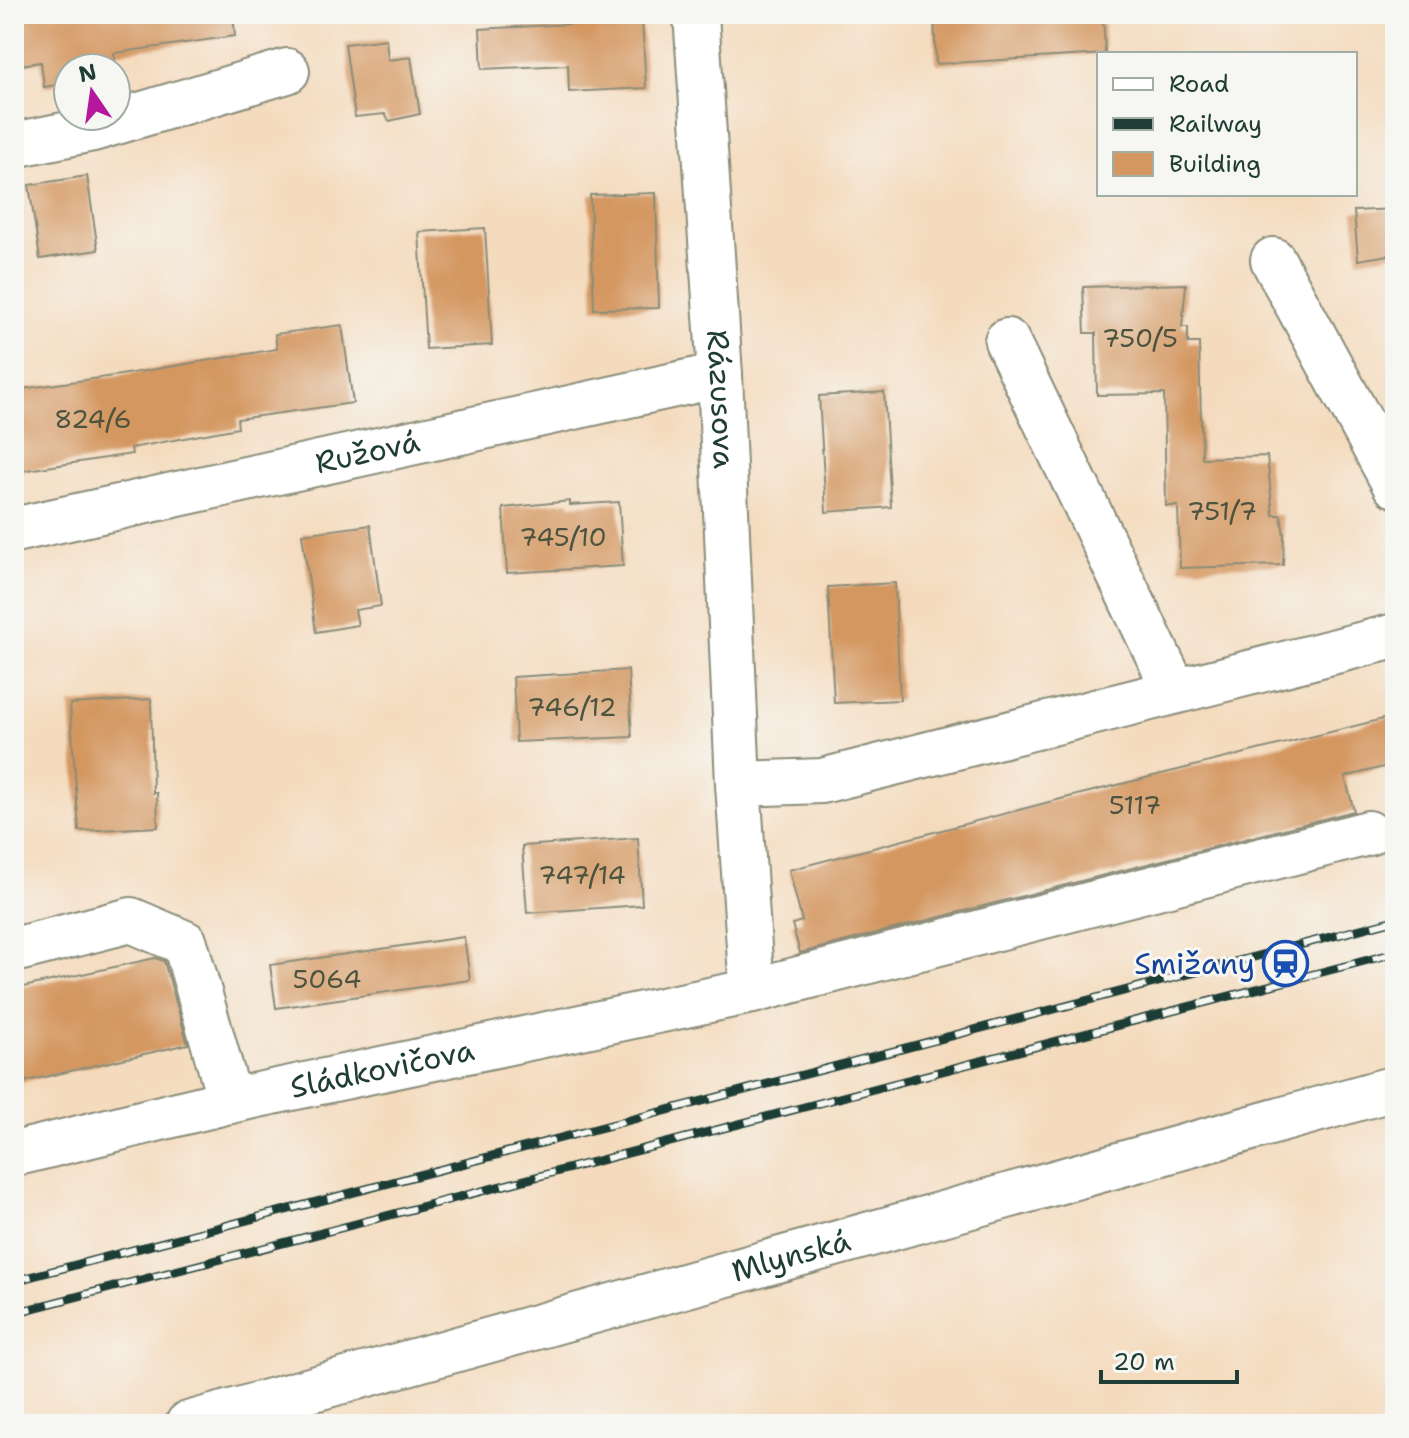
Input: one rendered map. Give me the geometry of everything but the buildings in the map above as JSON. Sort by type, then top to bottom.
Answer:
[{"type":"street","name":"Rázusova","points":[[696,14],[720,375],[738,784],[752,991]]},
{"type":"street","points":[[14,145],[93,129],[287,71]]},
{"type":"street","points":[[1273,260],[1395,485]]},
{"type":"street","points":[[1007,341],[1175,691]]},
{"type":"street","name":"Ružová","points":[[14,530],[720,375]]},
{"type":"street","points":[[738,784],[822,781],[1395,636]]},
{"type":"street","name":"Sládkovičova","points":[[14,1154],[230,1101],[752,991],[1368,833]]},
{"type":"street","points":[[14,950],[131,920],[185,943],[230,1101]]},
{"type":"street","name":"Mlynská","points":[[188,1424],[1395,1088]]},
{"type":"railway","points":[[14,1281],[1395,920]]},
{"type":"railway","points":[[14,1313],[1395,953]]},
{"type":"place","name":"Smižany","points":[[1286,964]]}]
